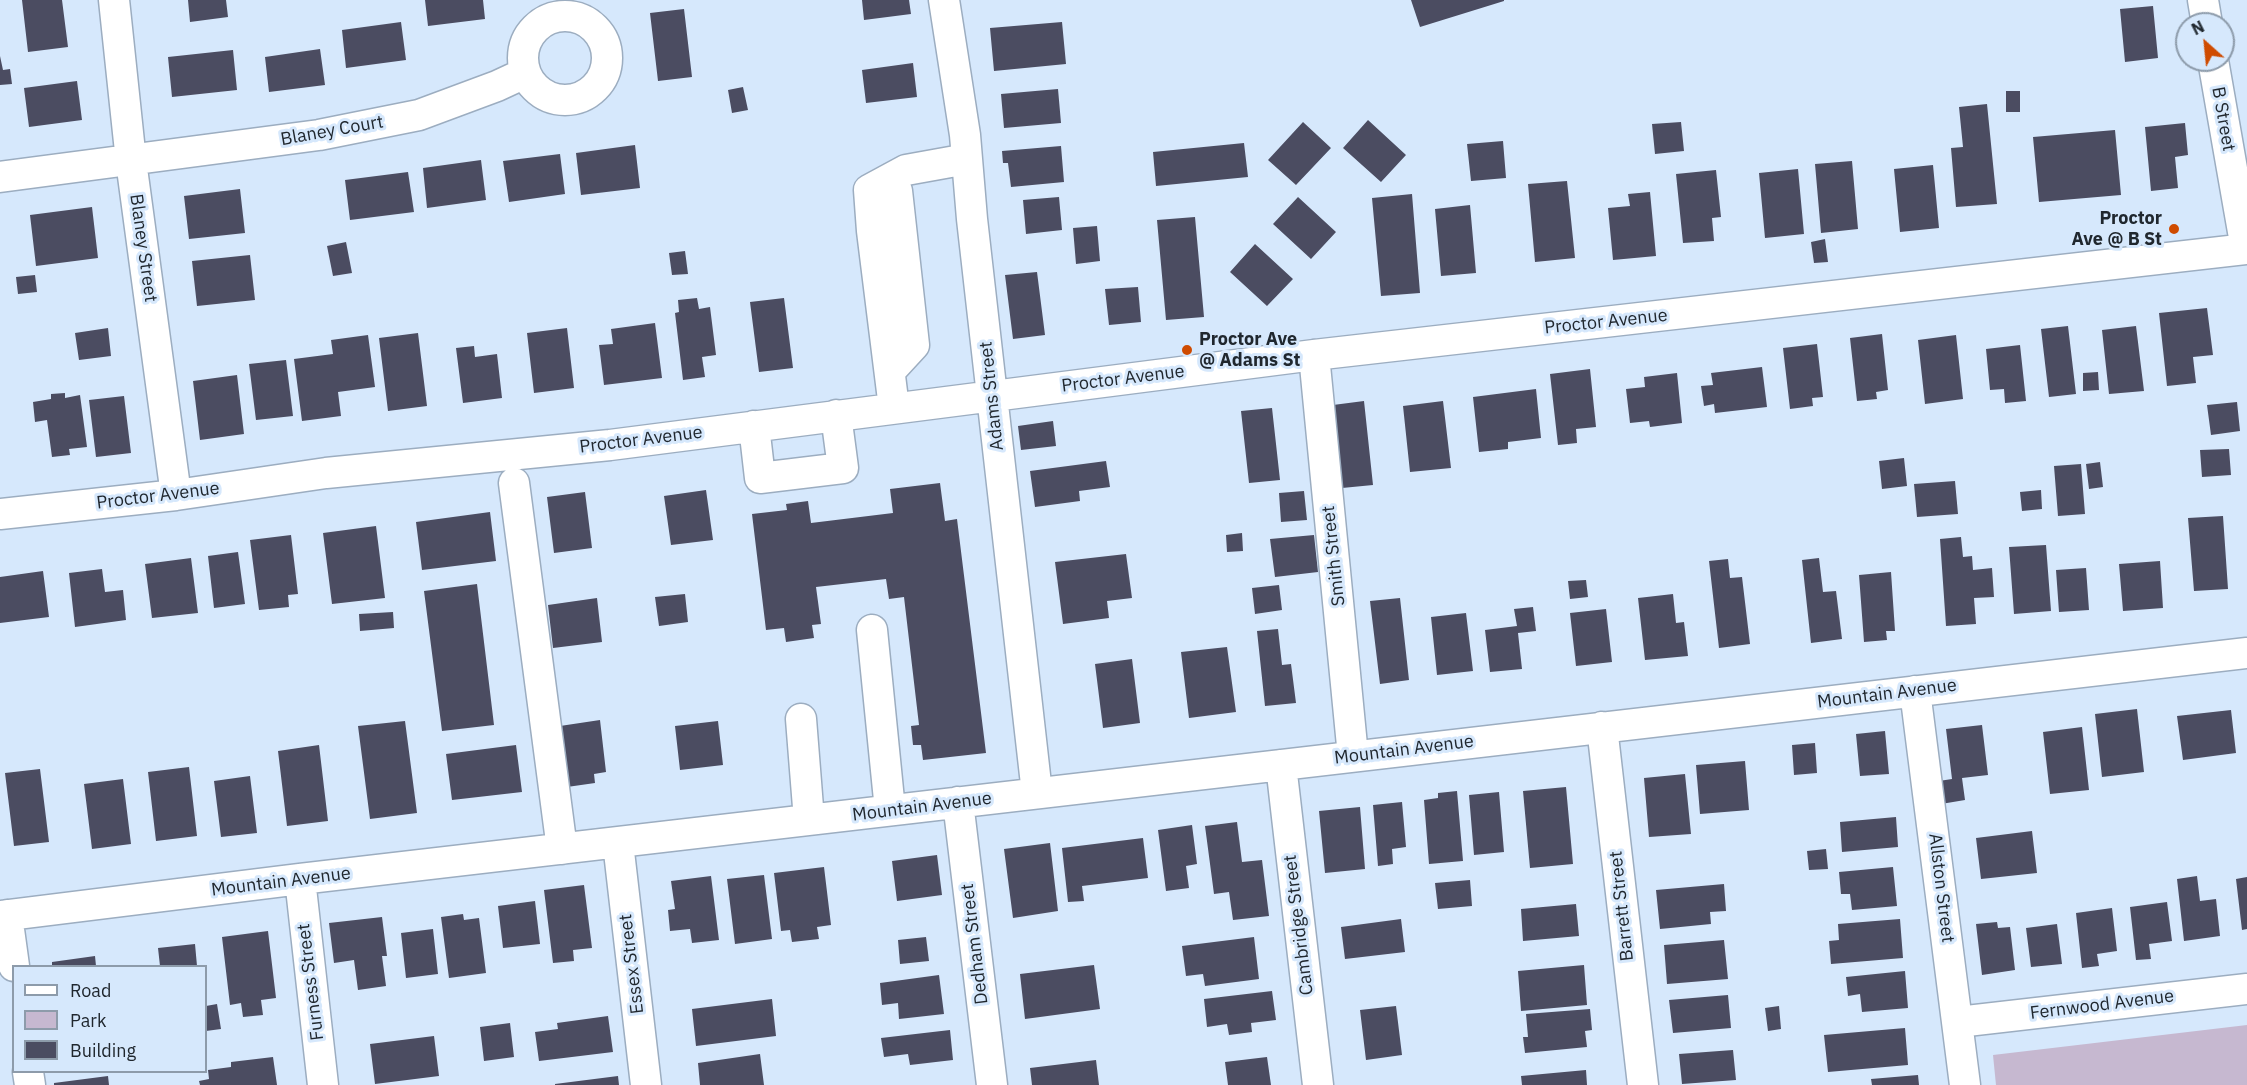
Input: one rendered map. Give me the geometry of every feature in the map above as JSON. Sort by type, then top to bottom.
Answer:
[{"type":"street","name":"Blaney Street","points":[[114,0],[132,161],[177,495]]},
{"type":"street","name":"Adams Street","points":[[944,0],[965,135],[991,395],[1037,793]]},
{"type":"street","name":"B Street","points":[[2215,72],[2246,249]]},
{"type":"street","name":"Blaney Court","points":[[0,177],[319,135],[419,115],[486,91],[525,73]]},
{"type":"street","points":[[894,408],[890,371],[914,345],[897,191],[891,178],[906,170],[967,159]]},
{"type":"street","name":"Proctor Avenue","points":[[0,514],[177,495],[326,473],[610,445],[991,395],[1314,356],[2246,249]]},
{"type":"street","name":"Smith Street","points":[[1314,356],[1353,756]]},
{"type":"street","points":[[754,426],[760,478],[831,470],[843,468],[836,415]]},
{"type":"street","points":[[514,483],[562,849]]},
{"type":"street","points":[[872,630],[890,810]]},
{"type":"street","name":"Mountain Avenue","points":[[3,916],[300,879],[2247,653]]},
{"type":"street","name":"Allston Street","points":[[1916,691],[1965,1085]]},
{"type":"street","points":[[801,719],[809,820]]},
{"type":"street","name":"Barrett Street","points":[[1602,727],[1643,1085]]},
{"type":"street","name":"Cambridge Street","points":[[1281,765],[1318,1085]]},
{"type":"street","name":"Dedham Street","points":[[958,802],[992,1085]]},
{"type":"street","name":"Essex Street","points":[[618,843],[646,1085]]},
{"type":"street","name":"Furness Street","points":[[300,879],[323,1085]]},
{"type":"street","points":[[3,916],[14,965]]},
{"type":"street","name":"Fernwood Avenue","points":[[1958,1022],[2247,989]]},
{"type":"green space","points":[[2247,1025],[2247,1085],[1996,1085],[1993,1055]]},
{"type":"building","points":[[22,0],[62,0],[68,47],[28,52]]},
{"type":"building","points":[[188,0],[226,0],[228,17],[190,22]]},
{"type":"building","points":[[425,0],[483,0],[485,19],[428,26]]},
{"type":"building","points":[[862,0],[909,0],[911,14],[864,20]]},
{"type":"building","points":[[1411,0],[1504,0],[1504,1],[1420,27]]},
{"type":"building","points":[[2153,6],[2158,58],[2125,62],[2120,9]]},
{"type":"building","points":[[684,9],[692,77],[658,81],[650,13]]},
{"type":"building","points":[[401,22],[406,60],[346,68],[342,30]]},
{"type":"building","points":[[1062,22],[1066,64],[994,71],[990,28]]},
{"type":"building","points":[[320,49],[325,85],[269,92],[265,57]]},
{"type":"building","points":[[233,50],[237,90],[172,97],[168,57]]},
{"type":"building","points":[[0,56],[3,70],[10,69],[12,84],[0,85]]},
{"type":"building","points":[[913,63],[917,97],[866,103],[862,70]]},
{"type":"building","points":[[77,81],[82,120],[29,127],[24,88]]},
{"type":"building","points":[[743,87],[748,110],[732,113],[728,90]]},
{"type":"building","points":[[1058,89],[1061,123],[1004,128],[1001,94]]},
{"type":"building","points":[[2006,91],[2020,91],[2020,112],[2006,112]]},
{"type":"building","points":[[1987,104],[1997,204],[1956,207],[1951,148],[1963,147],[1959,107]]},
{"type":"building","points":[[1368,120],[1406,155],[1381,182],[1343,148]]},
{"type":"building","points":[[1303,122],[1331,148],[1296,185],[1268,160]]},
{"type":"building","points":[[1681,122],[1684,151],[1655,154],[1652,124]]},
{"type":"building","points":[[2185,123],[2188,155],[2175,157],[2178,188],[2151,191],[2145,127]]},
{"type":"building","points":[[2115,130],[2121,195],[2039,202],[2033,137]]},
{"type":"building","points":[[1503,141],[1506,178],[1471,181],[1467,144]]},
{"type":"building","points":[[1244,143],[1248,177],[1156,186],[1153,152]]},
{"type":"building","points":[[635,145],[640,188],[581,195],[576,153]]},
{"type":"building","points":[[1061,146],[1064,182],[1011,187],[1008,163],[1003,163],[1002,151]]},
{"type":"building","points":[[560,154],[565,194],[509,202],[503,161]]},
{"type":"building","points":[[481,160],[486,200],[427,208],[423,168]]},
{"type":"building","points":[[1852,161],[1858,229],[1821,233],[1815,164]]},
{"type":"building","points":[[1933,165],[1939,228],[1900,232],[1894,169]]},
{"type":"building","points":[[1798,169],[1804,234],[1765,238],[1759,173]]},
{"type":"building","points":[[1716,170],[1721,217],[1712,218],[1714,241],[1683,243],[1676,174]]},
{"type":"building","points":[[408,172],[414,212],[350,220],[345,180]]},
{"type":"building","points":[[1567,181],[1575,258],[1535,262],[1528,184]]},
{"type":"building","points":[[240,189],[245,233],[189,239],[184,196]]},
{"type":"building","points":[[1650,192],[1656,256],[1613,260],[1608,208],[1630,206],[1628,194]]},
{"type":"building","points":[[1412,194],[1420,293],[1381,296],[1372,198]]},
{"type":"building","points":[[1059,197],[1062,230],[1026,234],[1023,200]]},
{"type":"building","points":[[1298,197],[1336,232],[1311,259],[1273,224]]},
{"type":"building","points":[[1470,205],[1476,273],[1441,276],[1435,209]]},
{"type":"building","points":[[92,207],[98,258],[36,266],[30,215]]},
{"type":"building","points":[[1195,217],[1204,317],[1166,320],[1157,220]]},
{"type":"building","points":[[1097,226],[1100,261],[1076,264],[1073,228]]},
{"type":"building","points":[[1825,239],[1828,262],[1814,263],[1811,242]]},
{"type":"building","points":[[346,242],[352,273],[333,276],[327,246]]},
{"type":"building","points":[[1255,244],[1293,279],[1267,306],[1230,272]]},
{"type":"building","points":[[685,251],[688,274],[672,275],[669,253]]},
{"type":"building","points":[[250,255],[255,300],[197,306],[192,261]]},
{"type":"building","points":[[1037,272],[1045,335],[1013,339],[1005,275]]},
{"type":"building","points":[[35,275],[37,292],[18,294],[16,277]]},
{"type":"building","points":[[1138,287],[1141,322],[1109,325],[1105,289]]},
{"type":"building","points":[[697,298],[699,309],[710,307],[716,355],[702,357],[705,377],[683,380],[675,313],[679,312],[678,300]]},
{"type":"building","points":[[784,298],[793,368],[759,372],[750,302]]},
{"type":"building","points":[[2207,308],[2213,355],[2193,357],[2196,383],[2167,386],[2159,313]]},
{"type":"building","points":[[655,323],[662,378],[604,385],[599,345],[613,344],[611,329]]},
{"type":"building","points":[[2068,326],[2076,394],[2049,397],[2041,329]]},
{"type":"building","points":[[2136,326],[2144,391],[2109,394],[2102,330]]},
{"type":"building","points":[[108,328],[111,356],[79,360],[75,333]]},
{"type":"building","points":[[567,328],[574,388],[534,393],[527,333]]},
{"type":"building","points":[[418,333],[427,406],[388,411],[379,338]]},
{"type":"building","points":[[1882,334],[1888,390],[1876,392],[1877,399],[1857,401],[1850,338]]},
{"type":"building","points":[[368,335],[375,387],[338,392],[341,416],[302,421],[294,359],[333,354],[331,340]]},
{"type":"building","points":[[1956,335],[1963,399],[1925,404],[1918,340]]},
{"type":"building","points":[[1817,344],[1823,397],[1812,398],[1813,406],[1790,409],[1783,348]]},
{"type":"building","points":[[2020,345],[2026,401],[2005,403],[2004,389],[1990,390],[1986,349]]},
{"type":"building","points":[[474,346],[475,357],[497,354],[502,398],[463,403],[456,348]]},
{"type":"building","points":[[286,360],[293,416],[256,420],[249,364]]},
{"type":"building","points":[[1762,367],[1767,407],[1715,413],[1714,404],[1704,406],[1701,386],[1713,385],[1711,373]]},
{"type":"building","points":[[1590,369],[1596,427],[1576,429],[1577,443],[1558,445],[1550,374]]},
{"type":"building","points":[[2098,372],[2099,390],[2083,391],[2083,373]]},
{"type":"building","points":[[1677,373],[1682,423],[1650,427],[1649,421],[1630,423],[1626,389],[1645,387],[1644,377]]},
{"type":"building","points":[[237,375],[244,434],[200,440],[193,381]]},
{"type":"building","points":[[1536,389],[1541,438],[1508,442],[1508,449],[1479,452],[1473,397]]},
{"type":"building","points":[[65,393],[65,398],[80,395],[87,447],[69,449],[70,455],[52,457],[47,420],[35,422],[33,402],[51,399],[51,394]]},
{"type":"building","points":[[124,396],[131,453],[96,457],[89,400]]},
{"type":"building","points":[[1364,401],[1373,485],[1342,488],[1333,405]]},
{"type":"building","points":[[1443,401],[1451,468],[1410,472],[1403,406]]},
{"type":"building","points":[[2237,402],[2240,431],[2211,435],[2207,405]]},
{"type":"building","points":[[1272,408],[1280,480],[1249,483],[1241,411]]},
{"type":"building","points":[[1053,421],[1056,446],[1021,450],[1018,426]]},
{"type":"building","points":[[2229,449],[2231,475],[2202,477],[2200,450]]},
{"type":"building","points":[[1904,458],[1907,486],[1882,489],[1879,461]]},
{"type":"building","points":[[1106,461],[1110,487],[1079,491],[1080,501],[1035,507],[1030,471]]},
{"type":"building","points":[[2100,462],[2103,487],[2089,489],[2086,464]]},
{"type":"building","points":[[2081,464],[2085,514],[2058,516],[2054,466]]},
{"type":"building","points":[[1955,481],[1958,514],[1917,517],[1914,484]]},
{"type":"building","points":[[940,483],[945,521],[957,519],[986,753],[923,760],[921,745],[913,745],[911,726],[919,725],[904,597],[889,599],[886,579],[816,587],[821,624],[812,625],[814,638],[786,642],[784,628],[766,630],[752,514],[787,510],[786,504],[808,501],[811,523],[893,513],[890,489]]},
{"type":"building","points":[[706,490],[713,540],[671,545],[664,496]]},
{"type":"building","points":[[2041,490],[2042,509],[2022,511],[2020,492]]},
{"type":"building","points":[[1304,491],[1307,520],[1281,522],[1279,493]]},
{"type":"building","points":[[585,492],[592,548],[554,553],[547,497]]},
{"type":"building","points":[[490,512],[496,561],[422,570],[416,522]]},
{"type":"building","points":[[2223,516],[2228,589],[2194,591],[2188,518]]},
{"type":"building","points":[[376,526],[385,598],[332,604],[323,533]]},
{"type":"building","points":[[1242,533],[1243,551],[1227,552],[1226,535]]},
{"type":"building","points":[[291,535],[298,594],[288,595],[289,607],[259,610],[250,540]]},
{"type":"building","points":[[1314,535],[1318,572],[1275,577],[1270,539]]},
{"type":"building","points":[[1961,537],[1963,557],[1972,556],[1973,570],[1992,568],[1994,597],[1974,598],[1976,624],[1946,626],[1940,539]]},
{"type":"building","points":[[2046,545],[2051,611],[2014,614],[2009,547]]},
{"type":"building","points":[[238,552],[245,604],[214,608],[208,556]]},
{"type":"building","points":[[1126,554],[1132,598],[1107,601],[1109,618],[1063,624],[1055,562]]},
{"type":"building","points":[[191,558],[198,613],[152,618],[145,564]]},
{"type":"building","points":[[1819,558],[1823,592],[1836,591],[1842,639],[1811,643],[1802,560]]},
{"type":"building","points":[[1728,559],[1730,578],[1742,577],[1750,644],[1719,648],[1709,561]]},
{"type":"building","points":[[2160,561],[2163,608],[2123,611],[2119,564]]},
{"type":"building","points":[[2086,568],[2089,610],[2059,612],[2056,570]]},
{"type":"building","points":[[102,569],[105,592],[123,590],[126,620],[75,627],[69,573]]},
{"type":"building","points":[[43,571],[49,617],[0,623],[0,577]]},
{"type":"building","points":[[1891,572],[1895,631],[1886,631],[1887,640],[1864,642],[1859,575]]},
{"type":"building","points":[[1586,580],[1588,597],[1570,599],[1568,581]]},
{"type":"building","points":[[477,584],[494,725],[442,731],[424,591]]},
{"type":"building","points":[[1279,585],[1282,610],[1255,614],[1252,588]]},
{"type":"building","points":[[685,594],[688,622],[659,626],[655,597]]},
{"type":"building","points":[[1673,594],[1676,623],[1684,622],[1688,656],[1645,660],[1638,598]]},
{"type":"building","points":[[597,598],[602,642],[553,648],[548,605]]},
{"type":"building","points":[[1400,598],[1409,680],[1380,684],[1370,601]]},
{"type":"building","points":[[1533,607],[1536,631],[1518,633],[1522,669],[1490,672],[1485,630],[1517,626],[1514,609]]},
{"type":"building","points":[[1606,609],[1612,662],[1576,666],[1570,613]]},
{"type":"building","points":[[393,612],[394,628],[360,631],[359,614]]},
{"type":"building","points":[[1466,613],[1473,671],[1437,675],[1431,617]]},
{"type":"building","points":[[1278,629],[1282,665],[1291,664],[1296,703],[1265,706],[1257,631]]},
{"type":"building","points":[[1227,647],[1236,712],[1189,718],[1181,652]]},
{"type":"building","points":[[1132,659],[1140,723],[1103,728],[1095,664]]},
{"type":"building","points":[[2137,709],[2144,772],[2102,777],[2095,714]]},
{"type":"building","points":[[2231,710],[2236,753],[2183,760],[2177,716]]},
{"type":"building","points":[[600,720],[606,772],[594,774],[595,783],[567,787],[560,726]]},
{"type":"building","points":[[405,721],[417,813],[370,819],[358,726]]},
{"type":"building","points":[[718,721],[723,765],[680,770],[675,726]]},
{"type":"building","points":[[1982,725],[1988,775],[1962,778],[1965,800],[1941,804],[1939,781],[1952,779],[1946,729]]},
{"type":"building","points":[[2082,727],[2089,790],[2050,794],[2043,732]]},
{"type":"building","points":[[1885,731],[1889,774],[1860,776],[1856,734]]},
{"type":"building","points":[[1815,743],[1817,773],[1794,775],[1792,745]]},
{"type":"building","points":[[319,745],[328,821],[287,826],[278,751]]},
{"type":"building","points":[[516,745],[522,792],[452,800],[446,754]]},
{"type":"building","points":[[1745,761],[1749,810],[1700,814],[1696,765]]},
{"type":"building","points":[[189,767],[197,836],[156,841],[148,772]]},
{"type":"building","points":[[40,769],[49,842],[14,846],[5,773]]},
{"type":"building","points":[[1685,774],[1691,834],[1649,837],[1644,778]]},
{"type":"building","points":[[250,776],[257,833],[221,837],[214,781]]},
{"type":"building","points":[[123,779],[131,844],[92,849],[84,784]]},
{"type":"building","points":[[1566,787],[1573,864],[1530,868],[1523,791]]},
{"type":"building","points":[[1457,791],[1463,861],[1429,864],[1424,800],[1438,798],[1438,793]]},
{"type":"building","points":[[1499,792],[1504,852],[1474,855],[1469,795]]},
{"type":"building","points":[[1402,802],[1406,847],[1392,849],[1393,864],[1378,866],[1373,805]]},
{"type":"building","points":[[1360,807],[1365,869],[1325,873],[1319,811]]},
{"type":"building","points":[[1896,817],[1898,847],[1842,852],[1840,822]]},
{"type":"building","points":[[1237,822],[1242,862],[1262,860],[1269,916],[1233,920],[1229,892],[1214,894],[1205,826]]},
{"type":"building","points":[[1192,825],[1197,864],[1186,866],[1189,888],[1166,891],[1158,830]]},
{"type":"building","points":[[2032,831],[2037,873],[1981,879],[1976,838]]},
{"type":"building","points":[[1143,838],[1148,878],[1082,886],[1084,901],[1068,902],[1062,848]]},
{"type":"building","points":[[1050,843],[1058,911],[1013,918],[1004,849]]},
{"type":"building","points":[[1826,849],[1828,869],[1809,870],[1807,851]]},
{"type":"building","points":[[937,855],[942,895],[897,901],[892,861]]},
{"type":"building","points":[[824,867],[831,925],[817,927],[819,939],[792,942],[790,930],[781,931],[774,873]]},
{"type":"building","points":[[1893,867],[1897,906],[1852,910],[1850,894],[1841,894],[1839,872]]},
{"type":"building","points":[[764,875],[772,939],[735,944],[727,879]]},
{"type":"building","points":[[711,876],[719,940],[692,943],[690,929],[670,931],[668,910],[675,909],[671,881]]},
{"type":"building","points":[[2197,876],[2200,901],[2216,899],[2220,936],[2184,941],[2177,879]]},
{"type":"building","points":[[2247,877],[2247,929],[2242,930],[2236,879]]},
{"type":"building","points":[[1470,880],[1472,906],[1438,909],[1435,883]]},
{"type":"building","points":[[1724,884],[1726,911],[1710,912],[1711,924],[1660,929],[1656,890]]},
{"type":"building","points":[[584,885],[592,948],[573,950],[574,961],[553,963],[544,890]]},
{"type":"building","points":[[535,901],[540,944],[503,948],[498,906]]},
{"type":"building","points":[[2167,902],[2172,941],[2149,944],[2151,959],[2136,960],[2130,907]]},
{"type":"building","points":[[1576,904],[1579,936],[1523,941],[1521,909]]},
{"type":"building","points":[[2112,908],[2117,951],[2097,954],[2099,966],[2082,968],[2076,913]]},
{"type":"building","points":[[463,914],[464,920],[479,918],[486,973],[449,978],[441,917]]},
{"type":"building","points":[[382,917],[387,956],[382,956],[386,986],[358,990],[354,960],[334,963],[329,923]]},
{"type":"building","points":[[1401,919],[1405,952],[1345,959],[1341,927]]},
{"type":"building","points":[[1900,919],[1903,958],[1831,964],[1829,941],[1839,940],[1838,924]]},
{"type":"building","points":[[1997,922],[1998,928],[2010,927],[2015,970],[1982,975],[1976,924]]},
{"type":"building","points":[[2057,924],[2062,964],[2031,967],[2026,928]]},
{"type":"building","points":[[433,929],[438,974],[406,978],[401,933]]},
{"type":"building","points":[[268,931],[276,998],[261,1000],[263,1015],[243,1017],[241,1003],[230,1005],[222,937]]},
{"type":"building","points":[[926,937],[929,961],[900,964],[898,940]]},
{"type":"building","points":[[1254,937],[1259,979],[1205,986],[1203,974],[1186,976],[1182,946]]},
{"type":"building","points":[[1724,940],[1728,979],[1667,984],[1664,945]]},
{"type":"building","points":[[195,944],[197,965],[160,965],[158,948]]},
{"type":"building","points":[[95,956],[96,965],[52,965],[52,962]]},
{"type":"building","points":[[1094,965],[1100,1009],[1025,1019],[1020,974]]},
{"type":"building","points":[[1584,965],[1587,1005],[1521,1011],[1518,971]]},
{"type":"building","points":[[1905,971],[1908,1008],[1862,1012],[1860,994],[1848,996],[1846,977]]},
{"type":"building","points":[[939,975],[944,1014],[899,1019],[898,1003],[882,1005],[880,983]]},
{"type":"building","points":[[1272,991],[1276,1020],[1251,1023],[1252,1032],[1229,1035],[1227,1024],[1207,1027],[1204,999]]},
{"type":"building","points":[[1728,995],[1731,1028],[1673,1033],[1669,1000]]},
{"type":"building","points":[[772,999],[776,1036],[696,1046],[692,1009]]},
{"type":"building","points":[[217,1004],[221,1029],[207,1031],[207,1006]]},
{"type":"building","points":[[1396,1006],[1402,1055],[1366,1060],[1360,1010]]},
{"type":"building","points":[[1779,1006],[1781,1029],[1768,1031],[1765,1008]]},
{"type":"building","points":[[1590,1009],[1592,1030],[1585,1031],[1587,1047],[1525,1053],[1523,1037],[1528,1037],[1526,1014]]},
{"type":"building","points":[[608,1016],[613,1052],[539,1061],[535,1032],[558,1029],[557,1023]]},
{"type":"building","points":[[510,1023],[514,1057],[484,1061],[480,1027]]},
{"type":"building","points":[[1905,1028],[1908,1065],[1828,1072],[1824,1035]]},
{"type":"building","points":[[950,1030],[953,1060],[910,1065],[908,1054],[884,1057],[881,1038]]},
{"type":"building","points":[[434,1036],[439,1076],[375,1084],[370,1044]]},
{"type":"building","points":[[1733,1050],[1736,1080],[1682,1084],[1679,1054]]},
{"type":"building","points":[[760,1054],[764,1085],[700,1085],[698,1063]]},
{"type":"building","points":[[273,1057],[277,1085],[200,1085],[199,1081],[209,1079],[208,1070],[231,1067],[231,1062]]},
{"type":"building","points":[[1267,1057],[1271,1085],[1228,1085],[1225,1062]]},
{"type":"building","points":[[1096,1060],[1099,1085],[1032,1085],[1030,1068]]},
{"type":"building","points":[[1586,1070],[1587,1085],[1522,1085],[1521,1076]]},
{"type":"building","points":[[1918,1075],[1919,1085],[1872,1085],[1871,1079]]},
{"type":"building","points":[[108,1076],[109,1085],[54,1085],[54,1083]]},
{"type":"building","points":[[618,1076],[619,1085],[555,1085],[555,1084]]},
{"type":"place","name":"Proctor Ave @ B St","points":[[2174,229]]},
{"type":"place","name":"Proctor Ave @ Adams St","points":[[1187,350]]}]
